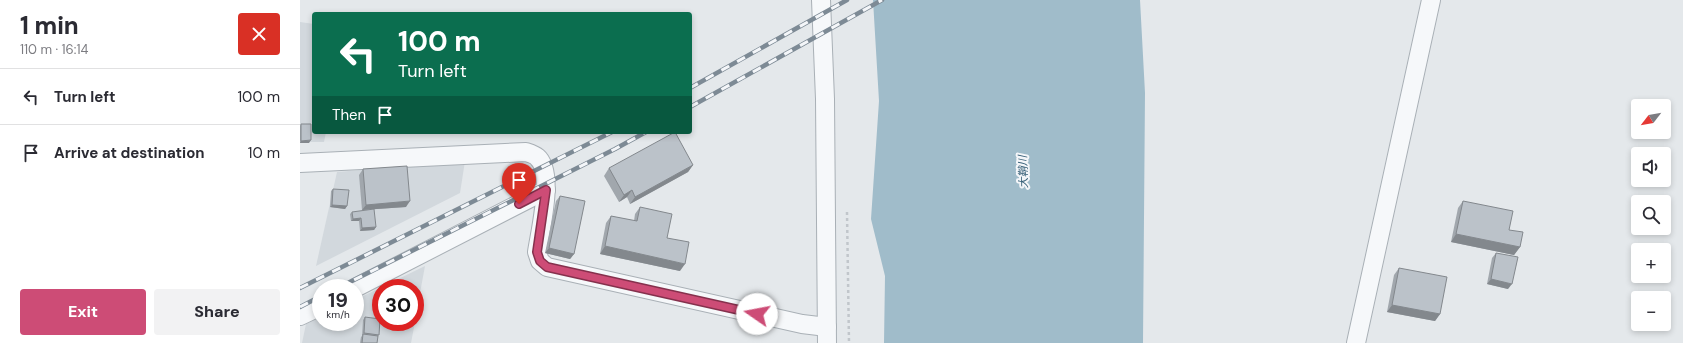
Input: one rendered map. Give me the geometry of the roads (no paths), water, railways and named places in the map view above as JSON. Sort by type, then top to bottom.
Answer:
[{"type":"street","points":[[300,163],[526,152],[538,157],[546,172],[546,190],[537,252],[540,261],[547,267],[802,324],[827,335],[825,99],[820,0]]},
{"type":"street","points":[[1356,343],[1431,0]]},
{"type":"street","points":[[364,283],[546,190]]},
{"type":"street","points":[[300,316],[312,310]]},
{"type":"water","name":"大鞘川","points":[[873,0],[1140,0],[1145,93],[1143,343],[884,343],[885,276],[871,219],[879,101]]},
{"type":"railway","points":[[692,87],[847,0]]},
{"type":"railway","points":[[692,106],[882,0]]},
{"type":"railway","points":[[300,288],[608,134]]},
{"type":"railway","points":[[356,279],[642,134]]},
{"type":"railway","points":[[300,307],[312,301]]}]
